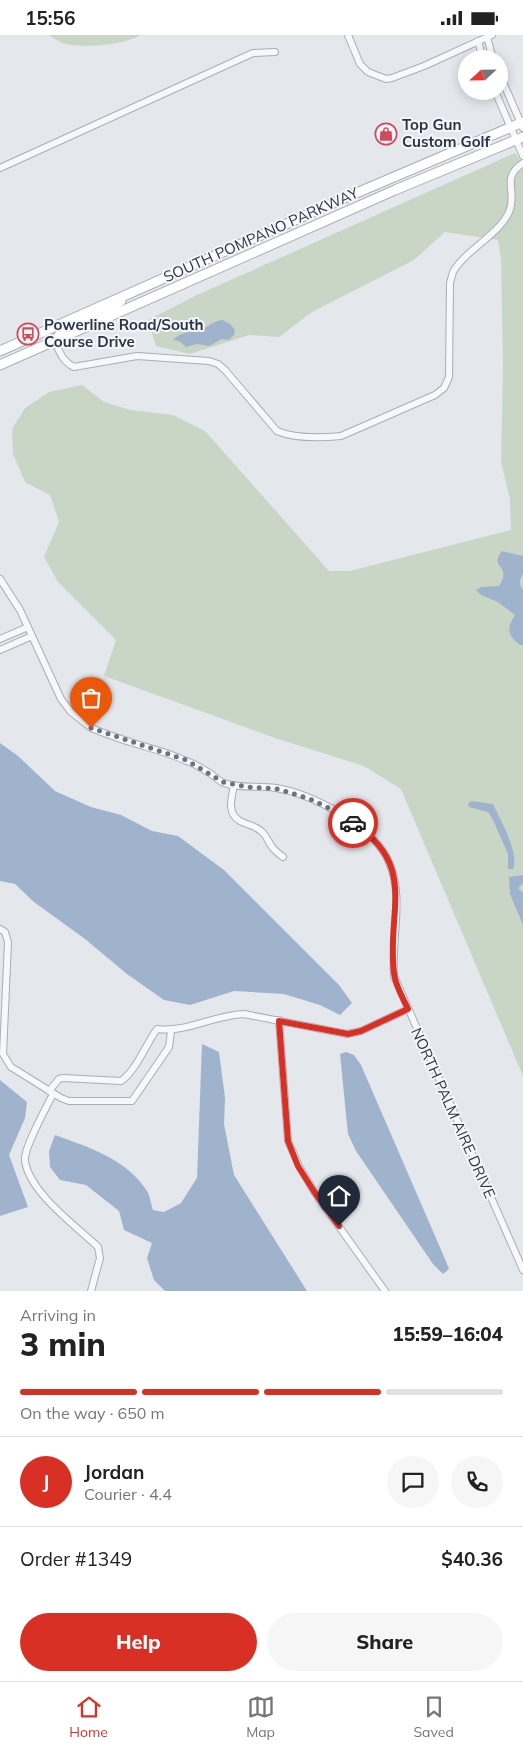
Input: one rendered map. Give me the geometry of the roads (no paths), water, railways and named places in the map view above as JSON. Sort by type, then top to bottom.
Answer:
[{"type":"main road","name":"SOUTH POMPANO PARKWAY","points":[[0,351],[347,197],[510,128],[522,125]]},
{"type":"main road","name":"SOUTH POMPANO PARKWAY","points":[[0,365],[352,210],[519,139]]},
{"type":"main road","points":[[55,342],[65,328],[115,306],[125,295]]},
{"type":"street","points":[[348,35],[360,64],[368,72],[386,79],[424,66],[489,36],[492,50]]},
{"type":"street","points":[[478,41],[480,50]]},
{"type":"street","points":[[0,167],[253,53],[275,52]]},
{"type":"street","points":[[508,93],[522,125]]},
{"type":"street","points":[[499,100],[510,128],[519,139],[523,155]]},
{"type":"street","points":[[55,342],[62,357],[68,364],[74,367],[137,356],[208,361],[218,364],[277,431],[288,435],[341,436],[435,395],[444,388],[449,377],[450,283],[453,272],[499,226],[509,212],[512,199],[510,178],[512,171],[523,163]]},
{"type":"street","points":[[347,197],[352,210]]},
{"type":"street","name":"NORTH PALM AIRE DRIVE","points":[[0,579],[20,610],[61,699],[82,722],[91,728],[186,760],[223,782],[248,787],[278,789],[310,799],[333,810],[365,831],[378,843],[388,859],[394,877],[397,900],[393,959],[394,976],[523,1270]]},
{"type":"street","points":[[0,639],[28,627]]},
{"type":"street","points":[[0,650],[32,636]]},
{"type":"street","points":[[234,785],[230,803],[233,814],[238,820],[253,825],[261,831],[274,849],[283,857]]},
{"type":"street","points":[[0,929],[5,932],[8,942],[3,1054],[12,1067],[51,1093],[69,1101],[132,1101],[169,1047],[170,1031]]},
{"type":"street","points":[[90,1291],[100,1258],[98,1247],[43,1197],[25,1160],[28,1148],[51,1093],[60,1079],[122,1081],[157,1029],[170,1031],[233,1014],[254,1015],[348,1034],[361,1031],[408,1009]]},
{"type":"street","points":[[279,1021],[288,1141],[298,1166],[315,1193],[385,1291]]},
{"type":"water","points":[[223,320],[235,330],[234,335],[229,340],[222,339],[209,346],[197,344],[186,347],[179,341],[173,340],[182,334],[200,330]]},
{"type":"water","points":[[502,551],[523,556],[523,574],[520,582],[523,590],[523,645],[515,641],[509,631],[510,624],[515,615],[498,602],[481,595],[476,590],[481,587],[499,586],[503,579],[503,574],[498,557]]},
{"type":"water","points":[[0,743],[18,756],[55,791],[91,807],[121,815],[152,831],[178,836],[224,870],[339,985],[352,1003],[340,1015],[320,1005],[284,994],[234,991],[190,1005],[164,1000],[127,974],[85,939],[34,902],[15,884],[0,881]]},
{"type":"water","points":[[471,801],[493,804],[512,846],[514,855],[513,869],[508,869],[508,854],[493,820],[488,812],[469,807],[468,804]]},
{"type":"water","points":[[523,875],[523,883],[518,888],[523,893],[523,925],[510,894],[509,877]]},
{"type":"water","points":[[202,1044],[219,1052],[225,1098],[224,1124],[234,1175],[307,1291],[165,1291],[154,1280],[147,1258],[152,1243],[124,1230],[119,1211],[86,1185],[60,1180],[50,1167],[49,1151],[55,1135],[106,1155],[129,1170],[147,1191],[153,1210],[164,1212],[181,1203],[197,1178]]},
{"type":"water","points":[[346,1052],[354,1055],[361,1065],[449,1269],[443,1274],[433,1264],[356,1151],[348,1134],[340,1054]]},
{"type":"water","points":[[0,1080],[27,1102],[25,1118],[9,1155],[28,1207],[0,1216]]},
{"type":"place","name":"Top Gun Custom Golf","points":[[386,134]]},
{"type":"place","name":"Powerline Road/South Course Drive","points":[[28,334]]}]
